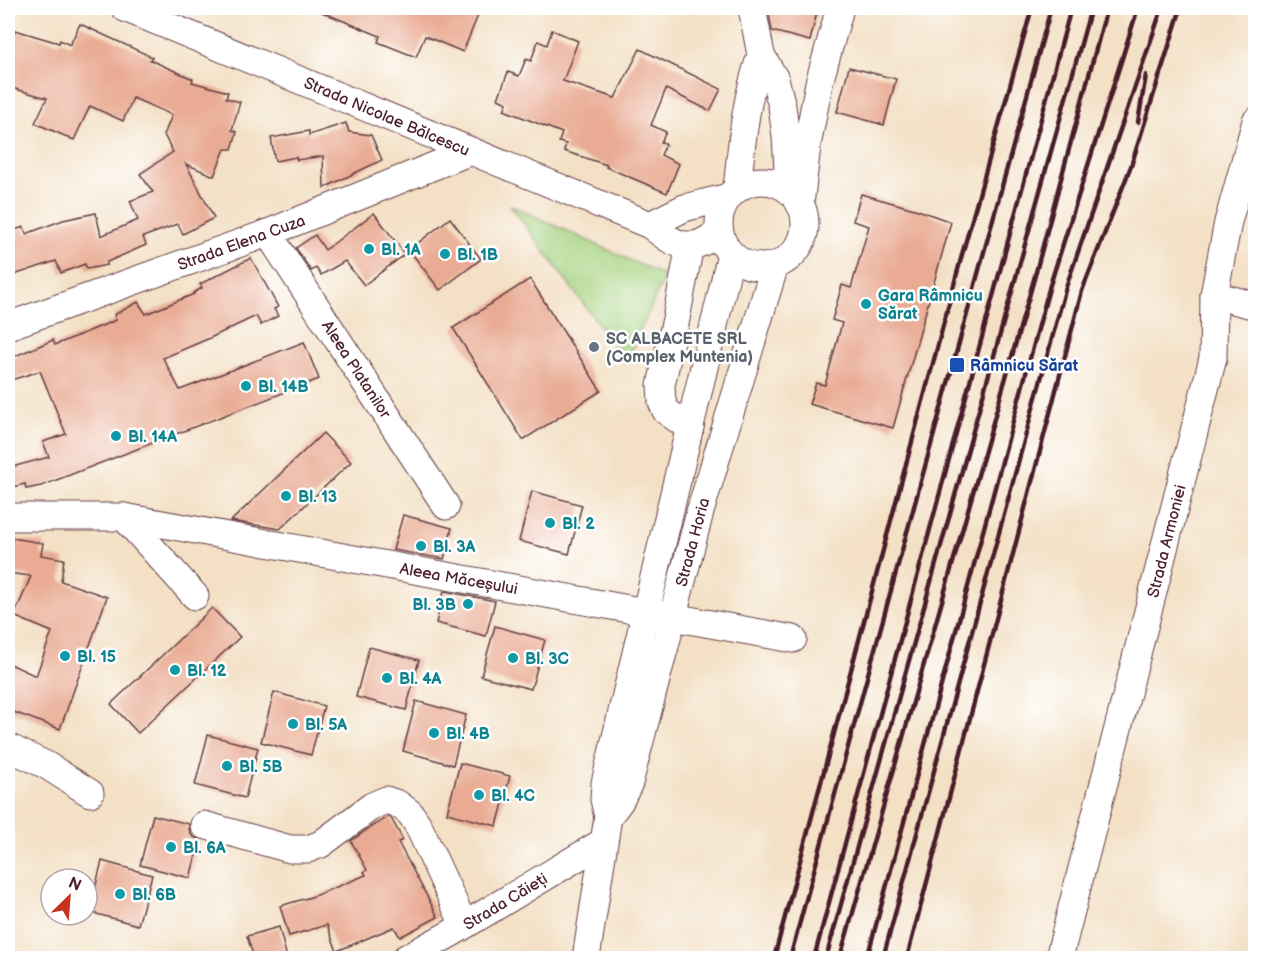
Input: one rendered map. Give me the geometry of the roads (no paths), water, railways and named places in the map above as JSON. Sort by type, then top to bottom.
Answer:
[{"type":"street","name":"Strada Nicolae Bălcescu","points":[[125,8],[650,225],[677,243],[690,245]]},
{"type":"street","points":[[752,8],[761,55],[776,79],[795,198],[805,223],[799,246],[791,256],[775,265],[764,267],[752,266],[741,261],[725,244],[719,226],[720,214],[733,193],[750,88],[761,55]]},
{"type":"street","points":[[795,198],[819,83],[840,8]]},
{"type":"street","name":"Strada Armoniei","points":[[1059,958],[1213,358],[1214,295],[1228,222],[1256,121]]},
{"type":"street","name":"Strada Elena Cuza","points":[[8,326],[268,233],[471,151]]},
{"type":"street","points":[[650,225],[684,208],[733,193],[748,183],[761,181],[779,185],[795,198]]},
{"type":"street","name":"Aleea Platanilor","points":[[268,233],[446,506]]},
{"type":"street","points":[[690,428],[666,411],[662,402],[661,385],[690,245],[725,244]]},
{"type":"street","name":"Strada Horia","points":[[586,958],[605,830],[605,783],[690,428],[725,244]]},
{"type":"street","name":"Strada Horia","points":[[605,830],[629,783],[700,512],[775,265]]},
{"type":"street","points":[[1214,295],[1256,306]]},
{"type":"street","name":"Aleea Măceșului","points":[[8,517],[124,517],[794,639]]},
{"type":"street","points":[[124,517],[195,596]]},
{"type":"street","points":[[8,747],[46,765],[90,793]]},
{"type":"street","points":[[204,825],[290,849],[308,849],[321,844],[372,806],[386,800],[398,804],[411,813],[418,825],[464,925]]},
{"type":"street","name":"Strada Căieți","points":[[406,958],[464,925],[605,830]]},
{"type":"railway","points":[[774,958],[963,251],[1032,8]]},
{"type":"railway","points":[[790,958],[1051,8]]},
{"type":"railway","points":[[814,958],[1071,8]]},
{"type":"railway","points":[[826,958],[1091,8]]},
{"type":"railway","points":[[840,958],[1034,279],[1107,8]]},
{"type":"railway","points":[[867,958],[1050,285],[1138,8]]},
{"type":"railway","points":[[883,958],[1066,287],[1162,8]]},
{"type":"railway","points":[[907,958],[1082,291],[1131,166],[1181,8]]},
{"type":"railway","points":[[1138,122],[1146,75]]},
{"type":"place","name":"Bl. 1A","points":[[369,249]]},
{"type":"place","name":"Bl. 1B","points":[[445,254]]},
{"type":"place","name":"Gara Râmnicu Sărat","points":[[866,304]]},
{"type":"place","name":"SC ALBACETE SRL (Complex Muntenia)","points":[[594,347]]},
{"type":"place","name":"Râmnicu Sărat","points":[[957,365]]},
{"type":"place","name":"Bl. 14B","points":[[246,386]]},
{"type":"place","name":"Bl. 14A","points":[[116,436]]},
{"type":"place","name":"Bl. 13","points":[[286,496]]},
{"type":"place","name":"Bl. 2","points":[[550,523]]},
{"type":"place","name":"Bl. 3A","points":[[421,546]]},
{"type":"place","name":"Bl. 3B","points":[[468,604]]},
{"type":"place","name":"Bl. 15","points":[[65,656]]},
{"type":"place","name":"Bl. 3C","points":[[513,658]]},
{"type":"place","name":"Bl. 12","points":[[175,670]]},
{"type":"place","name":"Bl. 4A","points":[[387,678]]},
{"type":"place","name":"Bl. 5A","points":[[293,724]]},
{"type":"place","name":"Bl. 4B","points":[[434,733]]},
{"type":"place","name":"Bl. 5B","points":[[227,766]]},
{"type":"place","name":"Bl. 4C","points":[[479,795]]},
{"type":"place","name":"Bl. 6A","points":[[171,847]]},
{"type":"place","name":"Bl. 6B","points":[[120,894]]}]
